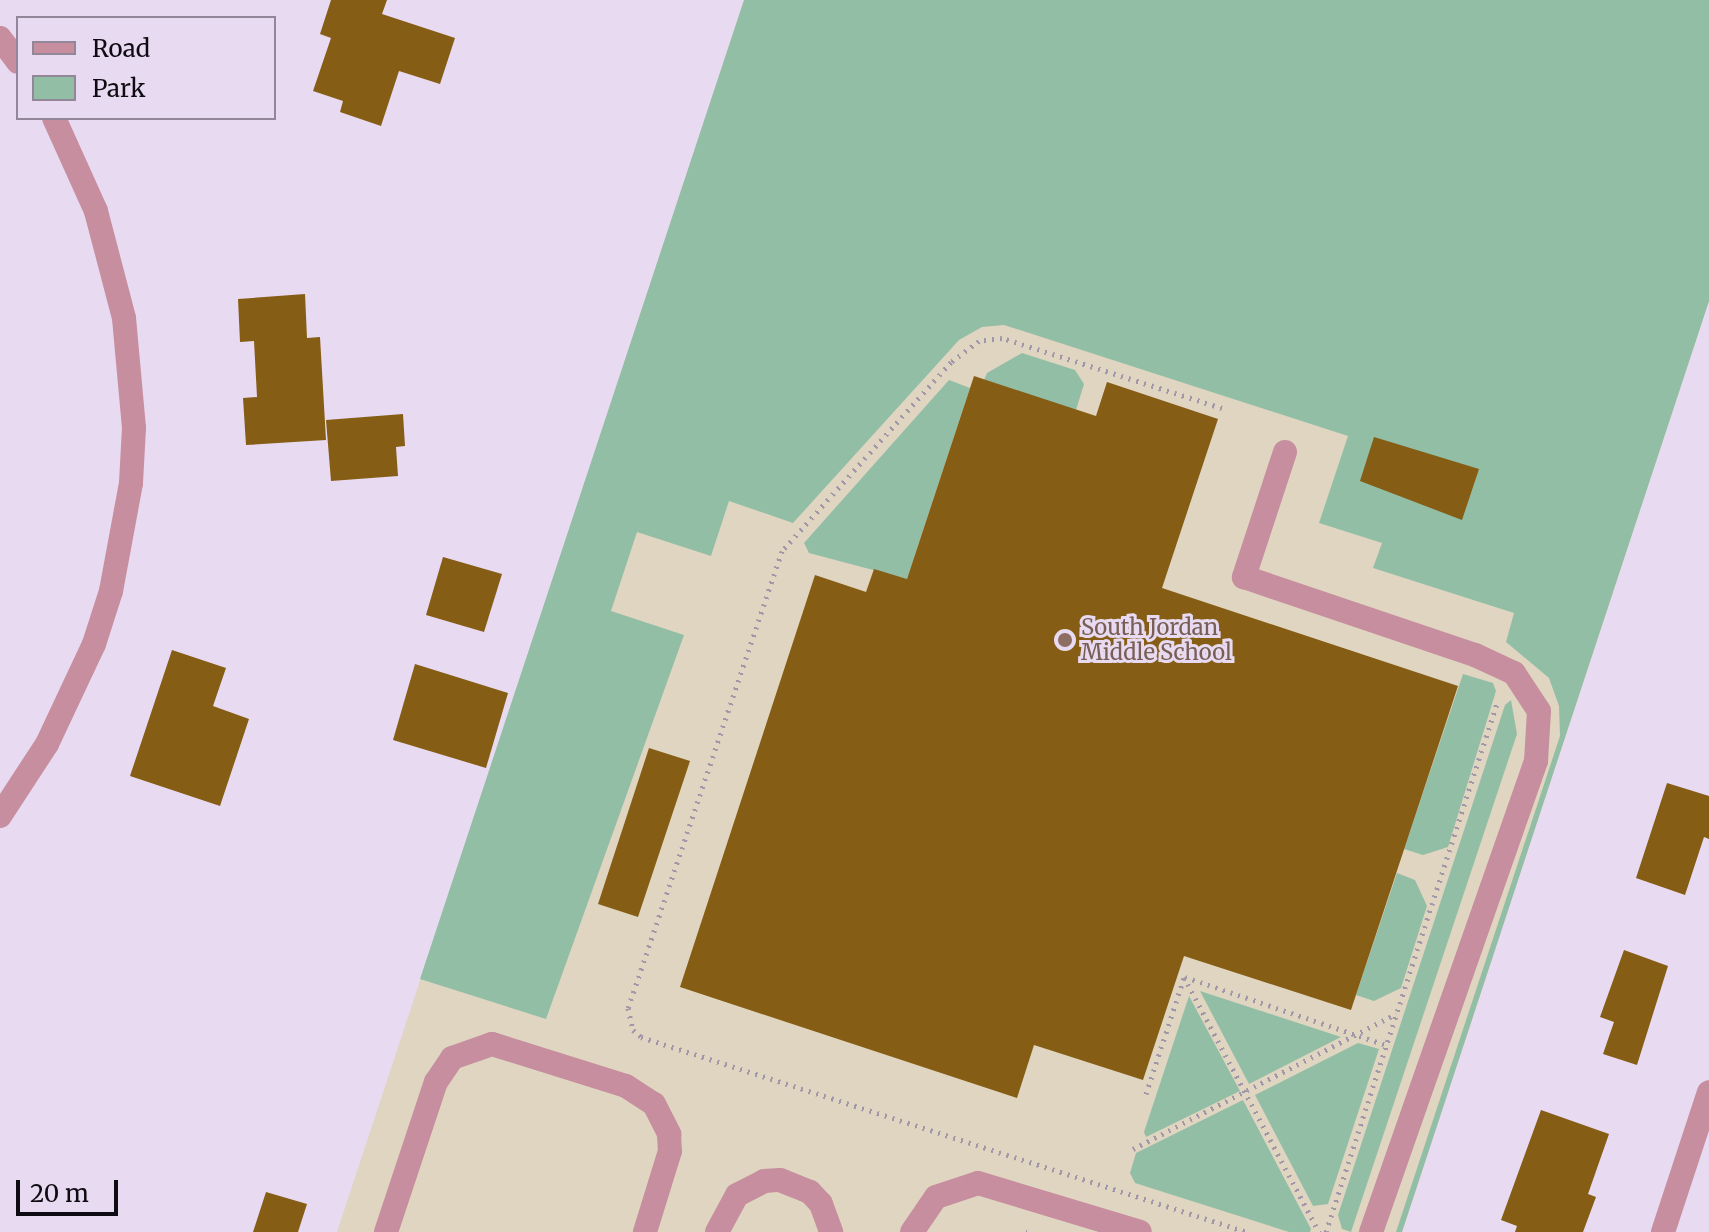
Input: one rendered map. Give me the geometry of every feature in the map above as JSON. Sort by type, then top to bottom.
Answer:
[{"type":"street","points":[[0,38],[16,59]]},
{"type":"street","points":[[0,816],[47,744],[94,644],[111,591],[131,483],[134,428],[124,318],[96,211],[55,120]]},
{"type":"street","points":[[1285,452],[1244,577],[1475,655],[1514,673],[1539,711],[1536,761],[1371,1232]]},
{"type":"street","points":[[386,1232],[436,1082],[452,1058],[492,1044],[626,1086],[654,1104],[669,1134],[670,1151],[645,1232]]},
{"type":"street","points":[[1663,1232],[1709,1092]]},
{"type":"street","points":[[717,1232],[737,1195],[764,1181],[780,1180],[810,1192],[821,1204],[831,1232]]},
{"type":"street","points":[[912,1232],[936,1197],[978,1183],[1140,1232]]},
{"type":"path","points":[[1222,408],[1002,338],[979,341],[951,362],[782,551],[628,1008],[633,1030],[641,1037],[1247,1232]]},
{"type":"path","points":[[1326,1232],[1503,685]]},
{"type":"path","points":[[1184,977],[1386,1045]]},
{"type":"path","points":[[1184,977],[1319,1232]]},
{"type":"path","points":[[1146,1094],[1184,977]]},
{"type":"path","points":[[1133,1149],[1396,1014]]},
{"type":"shaded area","name":"South Jordan Middle School","points":[[744,0],[1709,0],[1709,301],[1402,1232],[337,1232]]},
{"type":"green space","points":[[744,0],[1709,0],[1709,301],[1402,1232],[1396,1232],[1560,736],[1559,706],[1549,678],[1506,642],[1514,613],[1373,568],[1382,543],[1319,523],[1348,436],[1004,325],[982,327],[959,340],[793,523],[729,501],[711,556],[637,532],[611,611],[684,635],[546,1019],[420,979]]},
{"type":"green space","points":[[1022,353],[1075,370],[1084,384],[1076,410],[984,380],[987,373]]},
{"type":"green space","points":[[949,380],[970,388],[907,579],[809,553],[804,543]]},
{"type":"green space","points":[[1463,674],[1493,683],[1496,691],[1448,847],[1423,855],[1404,849]]},
{"type":"green space","points":[[1511,700],[1517,734],[1351,1232],[1342,1229],[1338,1215],[1505,705]]},
{"type":"green space","points":[[1397,873],[1415,880],[1427,906],[1401,988],[1374,1001],[1356,995]]},
{"type":"green space","points":[[1200,991],[1341,1037],[1249,1084]]},
{"type":"green space","points":[[1189,996],[1240,1091],[1146,1137],[1144,1132]]},
{"type":"green space","points":[[1358,1043],[1379,1049],[1328,1204],[1313,1206],[1255,1095]]},
{"type":"green space","points":[[1243,1100],[1310,1232],[1289,1232],[1135,1183],[1130,1173],[1136,1153]]},
{"type":"building","points":[[331,0],[387,0],[382,14],[455,38],[440,84],[399,71],[381,126],[340,112],[343,101],[313,91],[331,38],[320,34]]},
{"type":"building","points":[[305,294],[307,338],[320,337],[326,440],[246,445],[243,398],[257,397],[254,341],[240,342],[238,299]]},
{"type":"building","points":[[974,376],[1096,416],[1107,382],[1218,419],[1162,588],[1458,686],[1351,1010],[1184,956],[1143,1080],[1034,1045],[1017,1098],[680,987],[815,575],[866,592],[874,569],[907,579]]},
{"type":"building","points":[[403,414],[405,446],[396,447],[398,476],[331,481],[326,420]]},
{"type":"building","points":[[1374,437],[1479,469],[1462,520],[1360,481]]},
{"type":"building","points":[[443,557],[502,574],[484,632],[426,615]]},
{"type":"building","points":[[172,650],[226,668],[213,706],[249,719],[220,806],[130,776]]},
{"type":"building","points":[[415,664],[508,693],[486,768],[393,740]]},
{"type":"building","points":[[649,748],[690,761],[638,917],[598,904]]},
{"type":"building","points":[[1667,783],[1709,796],[1709,839],[1704,837],[1685,895],[1636,878]]},
{"type":"building","points":[[1624,950],[1668,966],[1637,1065],[1603,1054],[1614,1022],[1600,1017]]},
{"type":"building","points":[[1541,1110],[1609,1134],[1588,1194],[1596,1197],[1583,1232],[1515,1232],[1517,1226],[1501,1220]]},
{"type":"building","points":[[266,1192],[307,1204],[298,1232],[253,1232]]},
{"type":"place","name":"South Jordan Middle School","points":[[1065,640]]}]
